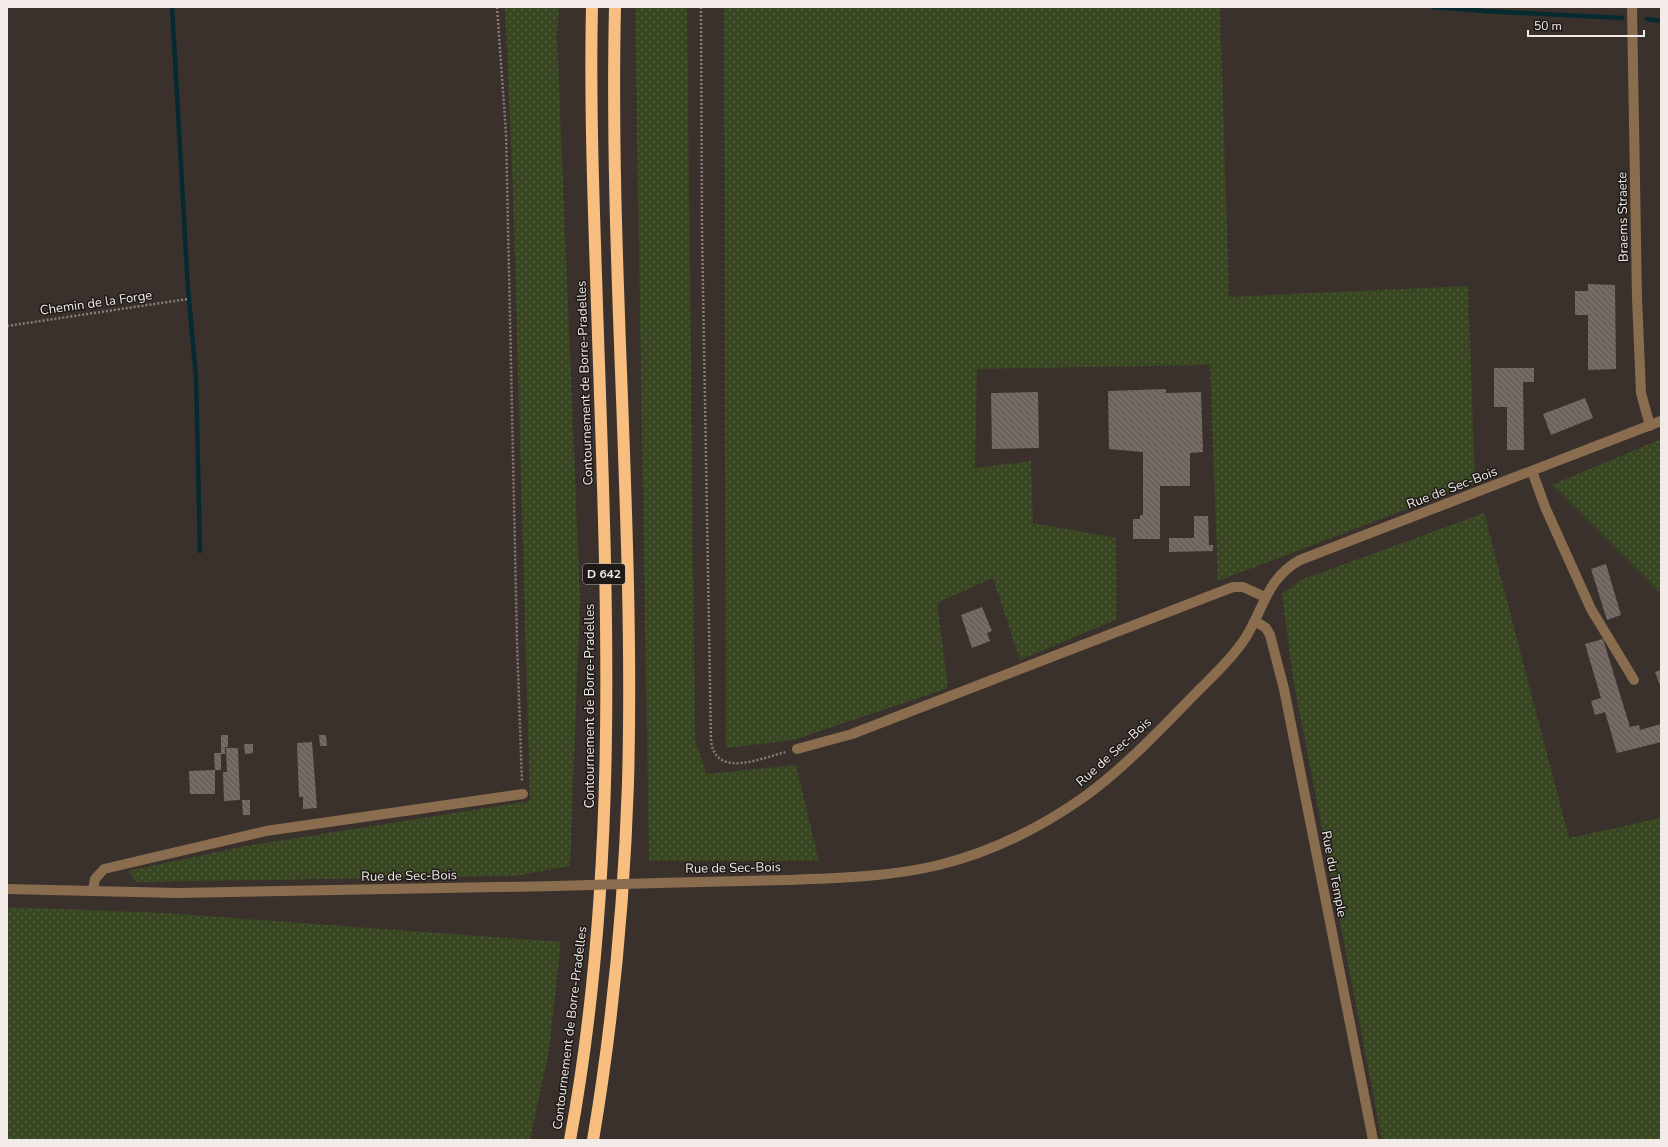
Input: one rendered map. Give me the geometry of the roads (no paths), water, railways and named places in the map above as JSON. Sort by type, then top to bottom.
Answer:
[{"type":"highway","name":"Contournement de Borre-Pradelles","points":[[570,1140],[583,1053],[595,953],[602,852],[606,741],[604,556],[592,133],[592,7]]},
{"type":"highway","name":"D 642","points":[[593,1140],[603,1080],[616,962],[624,871],[628,780],[628,605],[614,144],[615,7]]},
{"type":"street","name":"Braems Straete","points":[[1632,7],[1637,305],[1641,393],[1650,426]]},
{"type":"street","name":"Rue de Sec-Bois","points":[[7,889],[178,893],[556,886],[823,879],[886,874],[938,865],[997,846],[1026,832],[1057,815],[1115,773],[1225,664],[1245,638],[1276,579],[1289,567],[1300,560],[1661,421]]},
{"type":"street","points":[[1532,471],[1545,507],[1585,596],[1634,680]]},
{"type":"street","points":[[797,749],[860,731],[1233,587],[1243,587],[1266,597]]},
{"type":"street","name":"Rue du Temple","points":[[1255,621],[1266,628],[1270,635],[1284,689],[1373,1140]]},
{"type":"street","points":[[93,890],[97,875],[104,869],[216,842],[291,827],[522,794]]},
{"type":"waterway","points":[[172,7],[188,289],[196,377],[200,551]]},
{"type":"waterway","points":[[1433,7],[1622,18]]},
{"type":"waterway","points":[[1647,19],[1661,21]]}]
